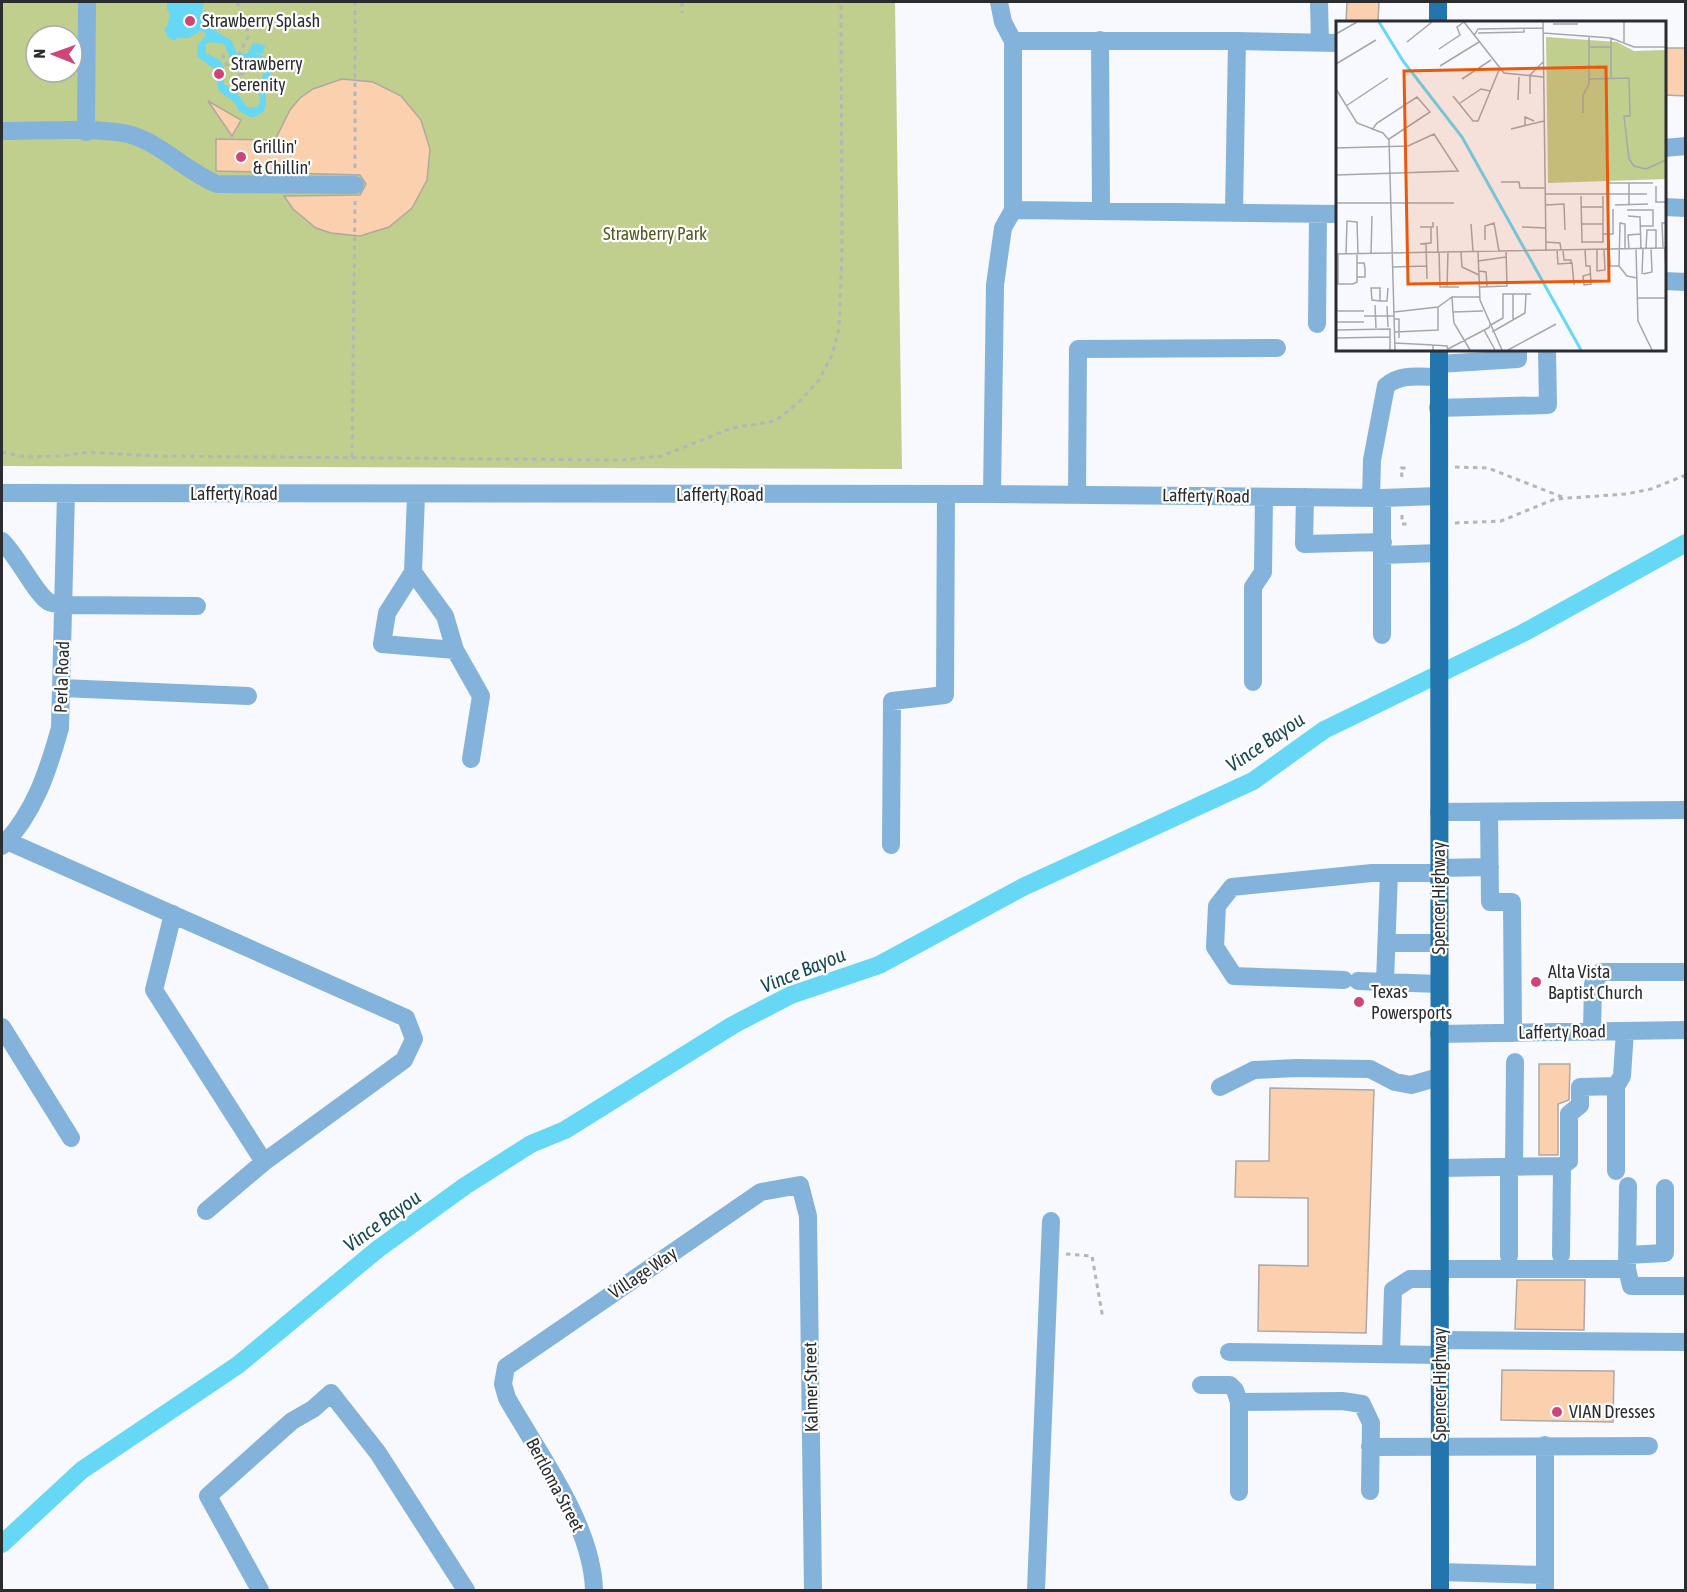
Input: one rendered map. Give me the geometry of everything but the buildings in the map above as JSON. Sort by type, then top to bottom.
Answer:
[{"type":"main road","points":[[1438,2],[1438,21]]},
{"type":"main road","name":"Spencer Highway","points":[[1439,363],[1440,1581]]},
{"type":"street","points":[[86,132],[87,2]]},
{"type":"street","points":[[992,494],[995,285],[1003,228],[1013,210],[1013,41],[1003,22],[999,2]]},
{"type":"street","points":[[1013,41],[1329,43],[1319,2]]},
{"type":"street","points":[[1100,40],[1101,211]]},
{"type":"street","points":[[1234,213],[1237,41]]},
{"type":"street","points":[[2,131],[128,134],[168,153],[196,176],[217,184],[355,185]]},
{"type":"street","points":[[1666,148],[1686,146]]},
{"type":"street","points":[[1666,207],[1686,208]]},
{"type":"street","points":[[1013,210],[1336,214]]},
{"type":"street","points":[[1317,324],[1318,214]]},
{"type":"street","points":[[1666,281],[1686,282]]},
{"type":"street","points":[[1077,495],[1078,349],[1277,348]]},
{"type":"street","points":[[1382,635],[1382,549],[1372,460],[1386,386],[1393,380],[1439,363],[1518,359],[1518,351]]},
{"type":"street","points":[[1438,408],[1548,405],[1547,351]]},
{"type":"street","name":"Lafferty Road","points":[[2,493],[416,496],[992,494],[1377,498],[1439,496]]},
{"type":"street","name":"Perla Road","points":[[4,843],[33,806],[50,765],[60,728],[66,494]]},
{"type":"street","points":[[891,845],[892,701],[945,695],[946,494]]},
{"type":"street","points":[[416,496],[413,572],[387,613],[382,645],[455,650]]},
{"type":"street","points":[[1253,682],[1253,587],[1263,572],[1264,497]]},
{"type":"street","points":[[1305,497],[1304,544],[1439,553]]},
{"type":"street","points":[[2,541],[20,562],[41,595],[49,602],[64,605],[197,606]]},
{"type":"street","points":[[413,572],[445,616],[455,650],[482,696],[471,759]]},
{"type":"street","points":[[62,688],[248,696]]},
{"type":"street","points":[[1439,812],[1686,810]]},
{"type":"street","points":[[1489,812],[1490,902],[1512,902],[1513,1033]]},
{"type":"street","points":[[4,843],[173,914],[406,1018],[414,1039],[404,1060],[264,1162],[206,1211]]},
{"type":"street","points":[[1439,984],[1234,976],[1215,947],[1217,906],[1232,887],[1389,873],[1490,867]]},
{"type":"street","points":[[1385,982],[1389,873]]},
{"type":"street","points":[[173,914],[154,990],[264,1162]]},
{"type":"street","points":[[1386,943],[1439,943]]},
{"type":"street","points":[[1592,1032],[1593,984],[1601,972],[1686,972]]},
{"type":"street","points":[[2,1027],[71,1138]]},
{"type":"street","name":"Lafferty Road","points":[[1439,1035],[1686,1030]]},
{"type":"street","points":[[1616,1171],[1616,1086],[1622,1076],[1625,1031]]},
{"type":"street","points":[[1509,1256],[1515,1062]]},
{"type":"street","points":[[1220,1087],[1254,1070],[1370,1069],[1395,1082],[1411,1085],[1439,1077]]},
{"type":"street","points":[[1440,1168],[1562,1166],[1569,1161],[1569,1114],[1580,1105],[1580,1087],[1616,1086]]},
{"type":"street","points":[[1561,1255],[1562,1166]]},
{"type":"street","name":"Village Way","points":[[503,1384],[506,1366],[761,1192],[800,1185]]},
{"type":"street","name":"Kalmer Street","points":[[800,1185],[808,1216],[813,1590]]},
{"type":"street","points":[[1628,1186],[1627,1262],[1631,1286],[1686,1286]]},
{"type":"street","points":[[1391,1354],[1393,1290],[1410,1279],[1440,1274],[1627,1262],[1665,1253],[1665,1188]]},
{"type":"street","points":[[1036,1590],[1051,1221]]},
{"type":"street","points":[[1229,1352],[1391,1354],[1440,1348],[1686,1342]]},
{"type":"street","name":"Bertloma Street","points":[[503,1384],[507,1398],[583,1536],[593,1573],[594,1590]]},
{"type":"street","points":[[1201,1385],[1230,1385],[1235,1390],[1239,1402],[1239,1492]]},
{"type":"street","points":[[260,1590],[208,1496],[292,1421],[314,1409],[331,1393],[378,1454],[466,1590]]},
{"type":"street","points":[[1239,1402],[1342,1401],[1362,1404],[1371,1423],[1370,1491]]},
{"type":"street","points":[[1440,1581],[1545,1582],[1545,1445]]},
{"type":"street","points":[[1371,1447],[1649,1446]]},
{"type":"path","points":[[237,2],[249,35],[232,67],[240,72],[249,91]]},
{"type":"path","points":[[352,457],[355,2]]},
{"type":"path","points":[[682,2],[682,14]]},
{"type":"path","points":[[2,452],[26,457],[98,452],[151,456],[620,460],[662,456],[732,428],[775,421],[798,404],[819,380],[832,354],[839,329],[842,251],[842,2]]},
{"type":"path","points":[[222,54],[228,68],[240,75],[240,72]]},
{"type":"path","points":[[1476,466],[1488,468],[1564,497]]},
{"type":"path","points":[[1402,477],[1401,468],[1410,468]]},
{"type":"path","points":[[1476,522],[1513,518],[1543,503],[1564,497],[1626,494],[1651,489],[1686,475]]},
{"type":"path","points":[[1402,514],[1402,524],[1410,524]]},
{"type":"path","points":[[1049,1254],[1092,1256],[1103,1319]]},
{"type":"green space","name":"Strawberry Park","points":[[2,2],[895,2],[902,469],[2,466]]},
{"type":"water","points":[[167,2],[204,2],[202,12],[211,20],[217,32],[232,41],[237,54],[247,54],[253,43],[265,45],[263,54],[253,52],[267,58],[271,67],[266,90],[266,106],[263,112],[252,118],[239,111],[234,102],[219,91],[214,69],[198,57],[197,46],[206,35],[204,32],[200,31],[189,38],[177,38],[175,41],[167,36],[164,28],[167,27],[170,13],[167,9]],"holes":[[[210,42],[224,44],[232,62],[252,62],[264,67],[265,72],[258,84],[260,102],[256,108],[247,107],[236,92],[224,84],[224,67],[220,60],[206,53],[206,44]]]},
{"type":"waterway","name":"Vince Bayou","points":[[2,1544],[82,1470],[238,1365],[378,1249],[465,1186],[531,1144],[565,1130],[733,1025],[791,995],[879,965],[1023,887],[1253,781],[1324,730],[1523,633],[1686,543]]},
{"type":"place","name":"Strawberry Splash","points":[[190,21]]},
{"type":"place","name":"Strawberry Serenity","points":[[219,74]]},
{"type":"place","name":"Grillin' & Chillin'","points":[[241,157]]},
{"type":"place","name":"Alta Vista Baptist Church","points":[[1536,982]]},
{"type":"place","name":"Texas Powersports","points":[[1359,1002]]},
{"type":"place","name":"VIAN Dresses","points":[[1557,1412]]}]
